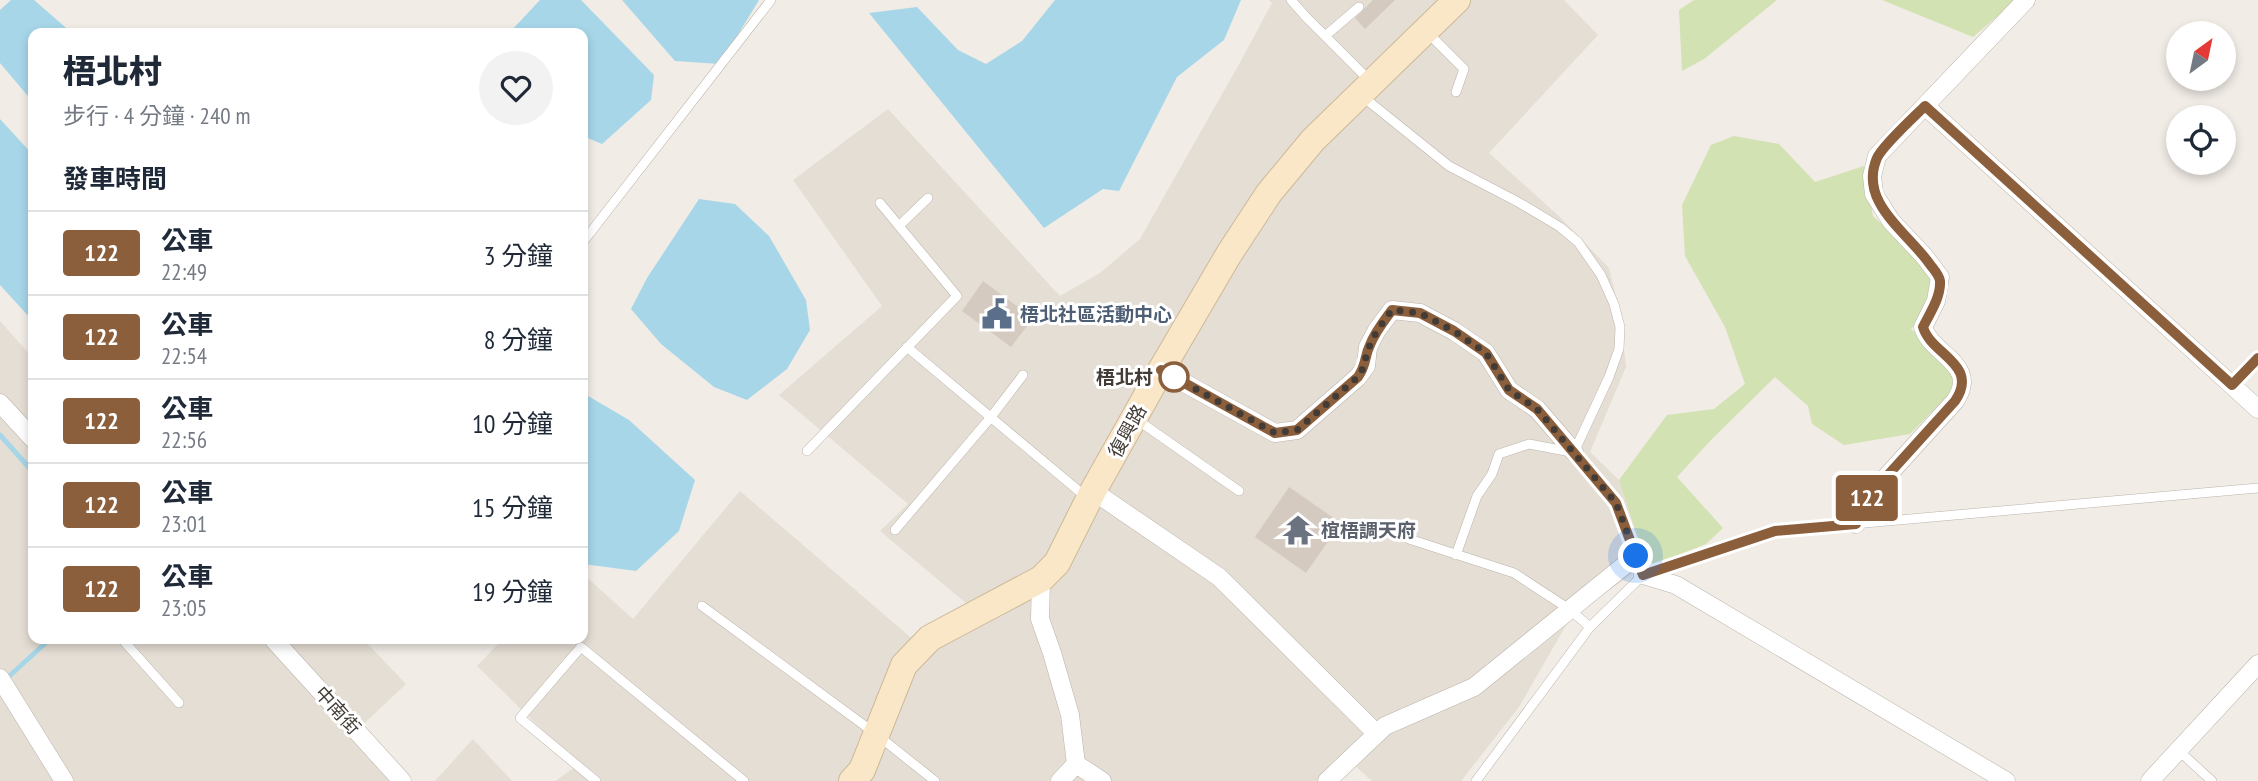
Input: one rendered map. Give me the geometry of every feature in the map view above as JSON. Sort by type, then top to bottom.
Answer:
[{"type":"street","name":"復興路","points":[[852,781],[862,770],[904,664],[930,638],[1041,579],[1057,563],[1091,495],[1161,370],[1229,254],[1269,193],[1313,140],[1457,0]]},
{"type":"street","points":[[1856,524],[1868,497],[1962,391],[1960,372],[1950,358],[1926,335],[1923,327],[1936,301],[1940,277],[1891,221],[1874,194],[1872,177],[1877,156],[2026,0]]},
{"type":"street","points":[[1925,106],[2258,409]]},
{"type":"street","points":[[1161,370],[1275,433],[1297,430],[1358,377],[1366,366],[1368,347],[1392,310],[1420,313],[1454,331],[1486,353],[1509,390],[1537,409],[1574,452]]},
{"type":"street","points":[[0,403],[28,434]]},
{"type":"street","points":[[1091,495],[1219,577],[1377,734]]},
{"type":"street","points":[[1327,781],[1385,726],[1474,687],[1636,556]]},
{"type":"street","points":[[1643,575],[1676,585],[2006,781]]},
{"type":"street","points":[[1041,579],[1040,620],[1070,715],[1076,764],[1102,781]]},
{"type":"street","name":"中南街","points":[[278,644],[402,781]]},
{"type":"street","points":[[2150,781],[2258,663]]},
{"type":"street","points":[[0,678],[64,781]]},
{"type":"street","points":[[1060,781],[1076,764]]},
{"type":"lane","points":[[588,236],[771,0]]},
{"type":"lane","points":[[1296,2],[1367,89],[1449,166],[1560,227],[1578,242],[1601,275],[1614,304],[1620,327],[1619,349],[1574,452]]},
{"type":"lane","points":[[1325,36],[1359,7]]},
{"type":"lane","points":[[1426,31],[1464,69],[1456,92]]},
{"type":"lane","points":[[899,226],[928,198]]},
{"type":"lane","points":[[807,451],[957,296],[880,202]]},
{"type":"lane","points":[[907,347],[1091,495]]},
{"type":"lane","points":[[2232,385],[2258,358]]},
{"type":"lane","points":[[895,530],[1023,375]]},
{"type":"lane","points":[[1134,418],[1239,491]]},
{"type":"lane","points":[[1456,555],[1477,496],[1492,474],[1499,454],[1529,444],[1574,452],[1616,503],[1643,575]]},
{"type":"lane","points":[[1476,781],[1590,627],[1643,575],[1775,531],[2258,488]]},
{"type":"lane","points":[[1409,539],[1514,573],[1569,609],[1590,627]]},
{"type":"lane","points":[[702,606],[936,781]]},
{"type":"lane","points":[[126,644],[179,703]]},
{"type":"lane","points":[[596,781],[520,718],[581,647],[744,781]]},
{"type":"lane","points":[[2178,750],[2212,781]]},
{"type":"shaded area","points":[[1269,0],[1564,0],[1598,35],[1489,153],[1561,218],[1609,268],[1620,314],[1626,367],[1590,452],[1619,480],[1640,545],[1649,563],[1572,615],[1519,707],[1461,781],[1372,781],[1353,764],[1337,781],[555,781],[578,765],[477,666],[498,644],[588,644],[588,578],[633,619],[740,491],[923,648],[967,604],[880,531],[908,504],[779,395],[882,306],[793,180],[888,109],[1060,296],[1100,273],[1140,239],[1272,3]]},
{"type":"shaded area","points":[[0,321],[28,352],[28,644],[368,644],[406,684],[354,733],[395,781],[0,781]]},
{"type":"shaded area","points":[[473,739],[512,781],[435,781]]},
{"type":"green space","points":[[1694,0],[1777,0],[1704,59],[1682,71],[1679,10]]},
{"type":"green space","points":[[1882,0],[2014,0],[2015,1],[1973,37]]},
{"type":"green space","points":[[1734,136],[1779,144],[1815,182],[1864,166],[1873,216],[1925,265],[1933,281],[1932,300],[1911,329],[1958,373],[1956,387],[1910,434],[1844,445],[1812,424],[1808,406],[1775,377],[1677,477],[1723,528],[1706,544],[1655,564],[1649,563],[1640,545],[1619,480],[1667,415],[1714,409],[1745,384],[1725,327],[1685,256],[1682,205],[1711,145]]},
{"type":"water","points":[[11,0],[34,0],[66,28],[28,28],[28,96],[0,63],[0,10]]},
{"type":"water","points":[[540,0],[581,0],[654,75],[651,100],[602,144],[588,138],[588,28],[514,28]]},
{"type":"water","points":[[622,0],[759,0],[720,64],[675,61]]},
{"type":"water","points":[[1055,0],[1241,0],[1224,40],[1177,77],[1119,191],[1103,189],[1044,228],[869,13],[917,7],[958,50],[986,64],[1022,41]]},
{"type":"water","points":[[0,119],[28,150],[28,316],[0,285]]},
{"type":"water","points":[[699,199],[735,204],[769,236],[806,300],[810,330],[787,369],[747,400],[714,387],[661,344],[631,309],[647,278]]},
{"type":"water","points":[[588,396],[629,420],[695,480],[679,531],[636,571],[588,565]]},
{"type":"building","points":[[1373,0],[1395,0],[1365,29],[1355,18]]},
{"type":"building","name":"梧北社區活動中心","points":[[983,281],[1033,318],[1011,347],[962,311]]},
{"type":"building","name":"椬梧調天府","points":[[1289,487],[1341,523],[1306,573],[1255,537]]},
{"type":"waterway","points":[[0,435],[28,466]]},
{"type":"waterway","points":[[6,679],[44,644]]},
{"type":"bus line","name":"122","points":[[1161,370],[1275,433],[1297,430],[1358,377],[1366,366],[1368,347],[1392,310],[1420,313],[1454,331],[1486,353],[1509,390],[1537,409],[1558,432],[1616,503],[1643,575],[1775,531],[1856,524],[1868,497],[1962,391],[1960,372],[1950,358],[1926,335],[1923,327],[1936,301],[1940,277],[1891,221],[1874,194],[1872,177],[1877,156],[1925,106],[2232,385],[2258,358]]},
{"type":"place","name":"梧北社區活動中心","points":[[997,314]]},
{"type":"place","name":"梧北村","points":[[1174,377]]},
{"type":"place","name":"椬梧調天府","points":[[1298,530]]},
{"type":"route","points":[[1174,377],[1275,433],[1297,430],[1358,377],[1366,366],[1368,347],[1392,310],[1420,313],[1454,331],[1486,353],[1509,390],[1537,409],[1558,432],[1616,503],[1636,556]]}]
